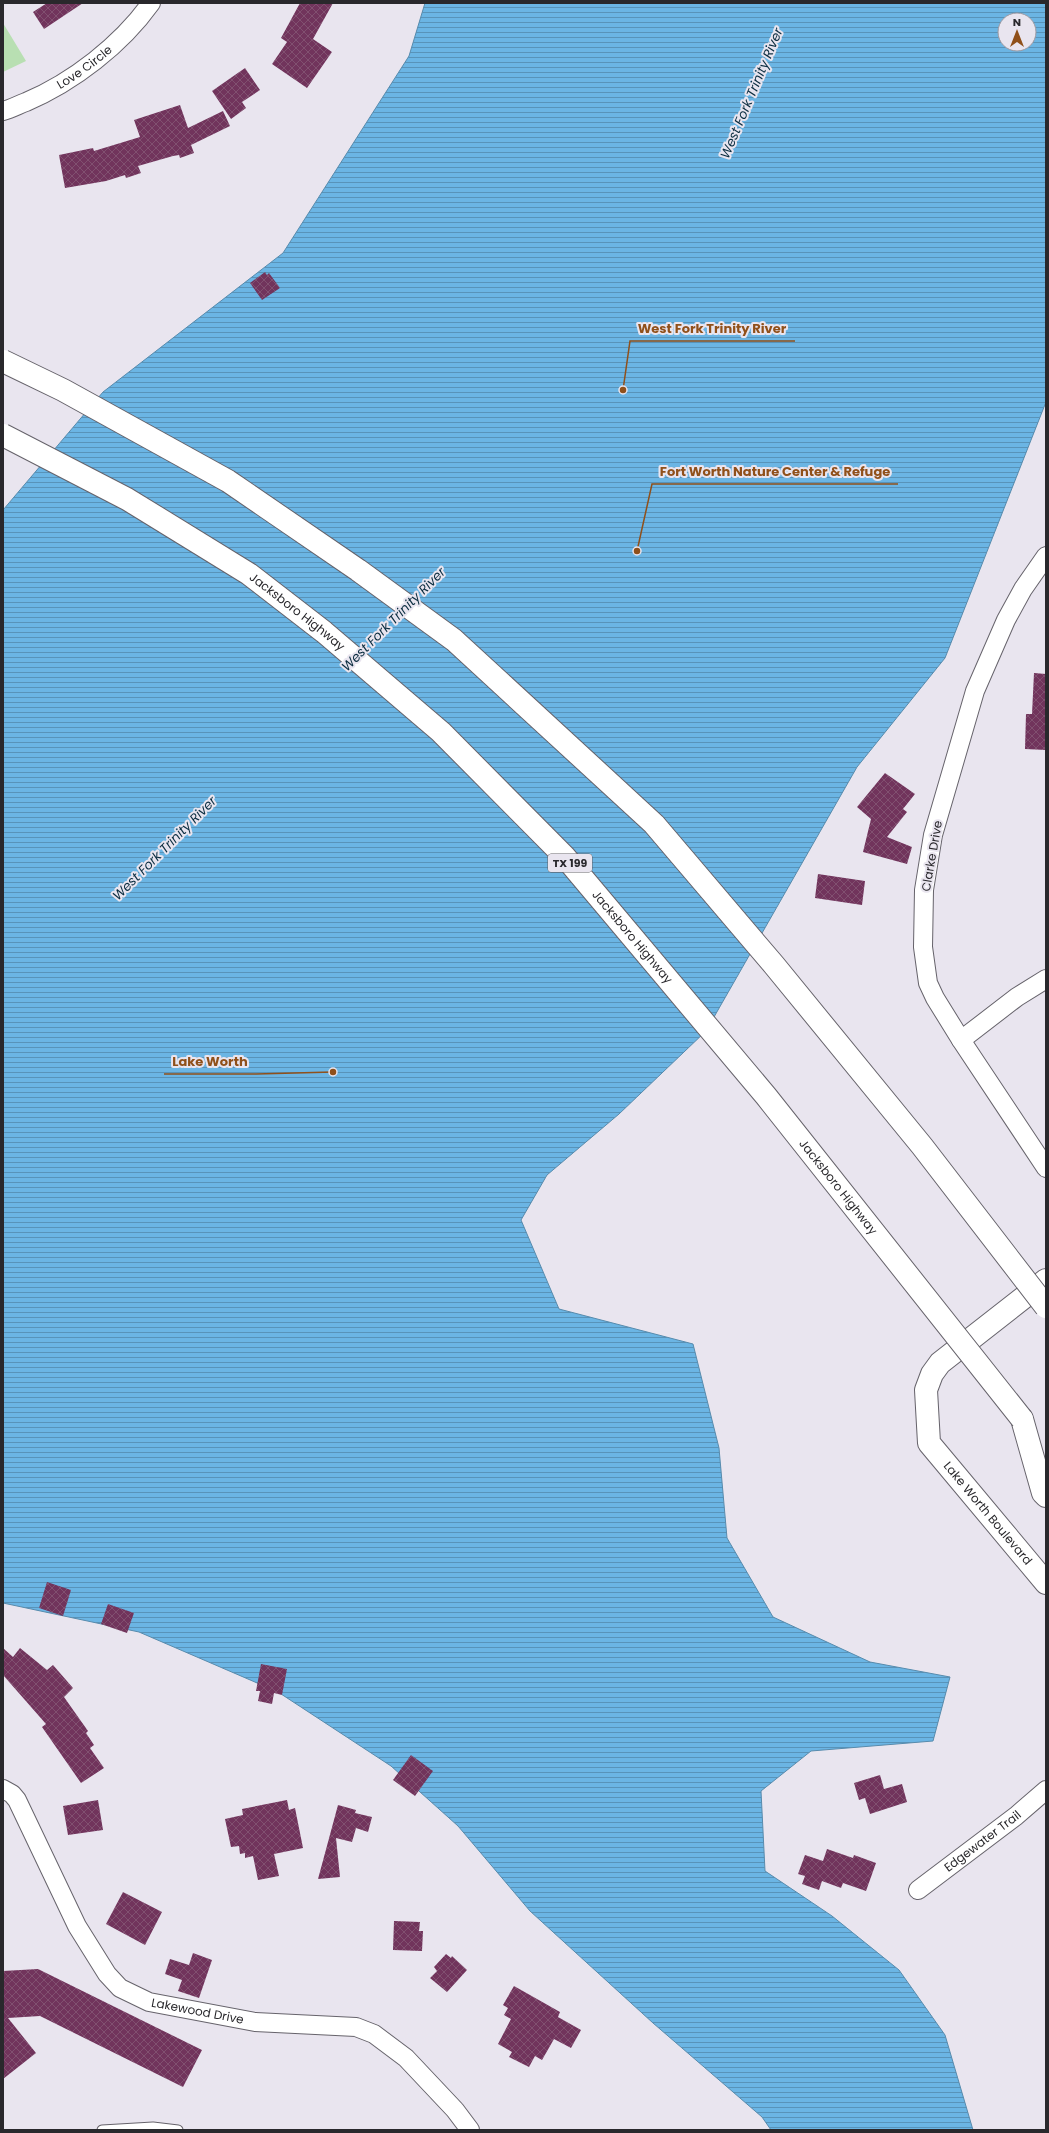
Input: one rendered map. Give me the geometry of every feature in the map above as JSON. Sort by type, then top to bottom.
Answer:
[{"type":"main road","points":[[3,361],[63,390],[228,481],[358,570],[454,640],[654,824],[774,965],[922,1146],[1046,1307]]},
{"type":"main road","name":"Jacksboro Highway","points":[[3,435],[127,500],[248,574],[324,632],[441,732],[565,857],[766,1096],[1022,1419],[1043,1493],[1046,1496]]},
{"type":"main road","name":"Lake Worth Boulevard","points":[[1046,1280],[940,1363],[932,1374],[926,1390],[929,1443],[1046,1583]]},
{"type":"street","name":"Love Circle","points":[[3,110],[43,94],[77,75],[114,44],[151,3]]},
{"type":"street","name":"Clarke Drive","points":[[1046,556],[1023,589],[1006,620],[978,684],[933,835],[924,890],[923,947],[928,983],[960,1040],[1046,1168]]},
{"type":"street","points":[[960,1040],[1017,997],[1046,979]]},
{"type":"street","name":"Lakewood Drive","points":[[3,1789],[12,1794],[17,1800],[77,1926],[108,1974],[120,1988],[148,2002],[255,2022],[356,2028],[374,2034],[406,2058],[455,2110],[470,2130]]},
{"type":"street","name":"Edgewater Trail","points":[[918,1890],[1016,1816],[1046,1790]]},
{"type":"lane","points":[[102,2130],[153,2127],[178,2130]]},
{"type":"green space","points":[[3,23],[26,61],[3,72]]},
{"type":"water","points":[[425,3],[1046,3],[1046,402],[945,658],[857,767],[706,1031],[619,1114],[547,1175],[521,1220],[559,1309],[693,1344],[719,1448],[727,1538],[773,1617],[870,1662],[950,1677],[933,1741],[811,1751],[761,1791],[765,1871],[832,1916],[899,1970],[945,2035],[973,2130],[771,2130],[762,2117],[653,2023],[530,1911],[458,1826],[391,1766],[278,1692],[139,1632],[3,1603],[3,510],[103,392],[283,253],[409,56]]},
{"type":"building","points":[[47,3],[83,3],[44,29],[33,12]]},
{"type":"building","points":[[300,3],[333,3],[313,39],[332,52],[307,88],[272,64],[287,42],[281,38]]},
{"type":"building","points":[[245,68],[260,90],[242,102],[246,108],[231,119],[212,91]]},
{"type":"building","points":[[180,105],[188,128],[223,111],[230,126],[191,145],[194,153],[180,158],[179,155],[173,156],[138,166],[141,173],[126,178],[125,175],[106,181],[65,188],[59,155],[93,148],[94,151],[140,137],[134,120]]},
{"type":"building","points":[[265,272],[267,275],[269,273],[280,288],[262,300],[250,283]]},
{"type":"building","points":[[1034,673],[1046,674],[1046,750],[1025,749],[1026,714],[1032,714]]},
{"type":"building","points":[[885,773],[915,794],[903,809],[907,812],[887,837],[912,847],[907,864],[863,852],[871,819],[857,807]]},
{"type":"building","points":[[818,874],[865,881],[862,905],[815,898]]},
{"type":"building","points":[[47,1582],[71,1590],[63,1616],[39,1608]]},
{"type":"building","points":[[108,1604],[134,1613],[127,1633],[101,1624]]},
{"type":"building","points":[[3,1648],[13,1657],[20,1648],[47,1670],[53,1665],[73,1688],[64,1697],[88,1731],[86,1733],[94,1745],[90,1748],[104,1768],[81,1783],[42,1727],[46,1724],[3,1675]]},
{"type":"building","points":[[261,1664],[287,1669],[282,1695],[274,1693],[272,1704],[258,1701],[260,1691],[256,1691]]},
{"type":"building","points":[[411,1755],[433,1771],[415,1796],[393,1780]]},
{"type":"building","points":[[880,1775],[884,1789],[902,1784],[907,1802],[870,1814],[865,1798],[859,1800],[854,1783]]},
{"type":"building","points":[[98,1800],[103,1830],[68,1835],[63,1806]]},
{"type":"building","points":[[287,1800],[289,1810],[295,1808],[303,1848],[274,1854],[279,1876],[258,1880],[253,1856],[245,1858],[245,1853],[240,1854],[239,1846],[231,1847],[225,1819],[243,1815],[242,1809]]},
{"type":"building","points":[[338,1805],[356,1810],[355,1813],[372,1817],[368,1832],[356,1828],[352,1842],[336,1838],[340,1877],[318,1879]]},
{"type":"building","points":[[827,1849],[853,1858],[854,1855],[876,1863],[866,1891],[843,1883],[841,1888],[822,1881],[819,1890],[802,1884],[805,1876],[798,1874],[805,1855],[823,1861]]},
{"type":"building","points":[[123,1892],[162,1912],[145,1945],[106,1924]]},
{"type":"building","points":[[394,1921],[420,1922],[419,1931],[423,1931],[422,1951],[393,1950]]},
{"type":"building","points":[[193,1953],[212,1960],[199,1998],[178,1991],[182,1980],[165,1974],[170,1959],[189,1965]]},
{"type":"building","points":[[446,1954],[451,1958],[452,1956],[467,1970],[447,1992],[430,1978],[437,1971],[434,1967]]},
{"type":"building","points":[[38,1969],[202,2050],[183,2087],[40,2016],[8,2018],[36,2053],[3,2079],[3,1971]]},
{"type":"building","points":[[514,1986],[560,2012],[558,2017],[581,2030],[571,2048],[554,2039],[542,2060],[535,2056],[529,2067],[509,2057],[512,2052],[498,2044],[511,2019],[504,2015],[508,2008],[503,2005]]},
{"type":"place","name":"West Fork Trinity River","points":[[623,390]]},
{"type":"place","name":"Fort Worth Nature Center & Refuge","points":[[637,551]]},
{"type":"place","name":"Lake Worth","points":[[333,1072]]}]
